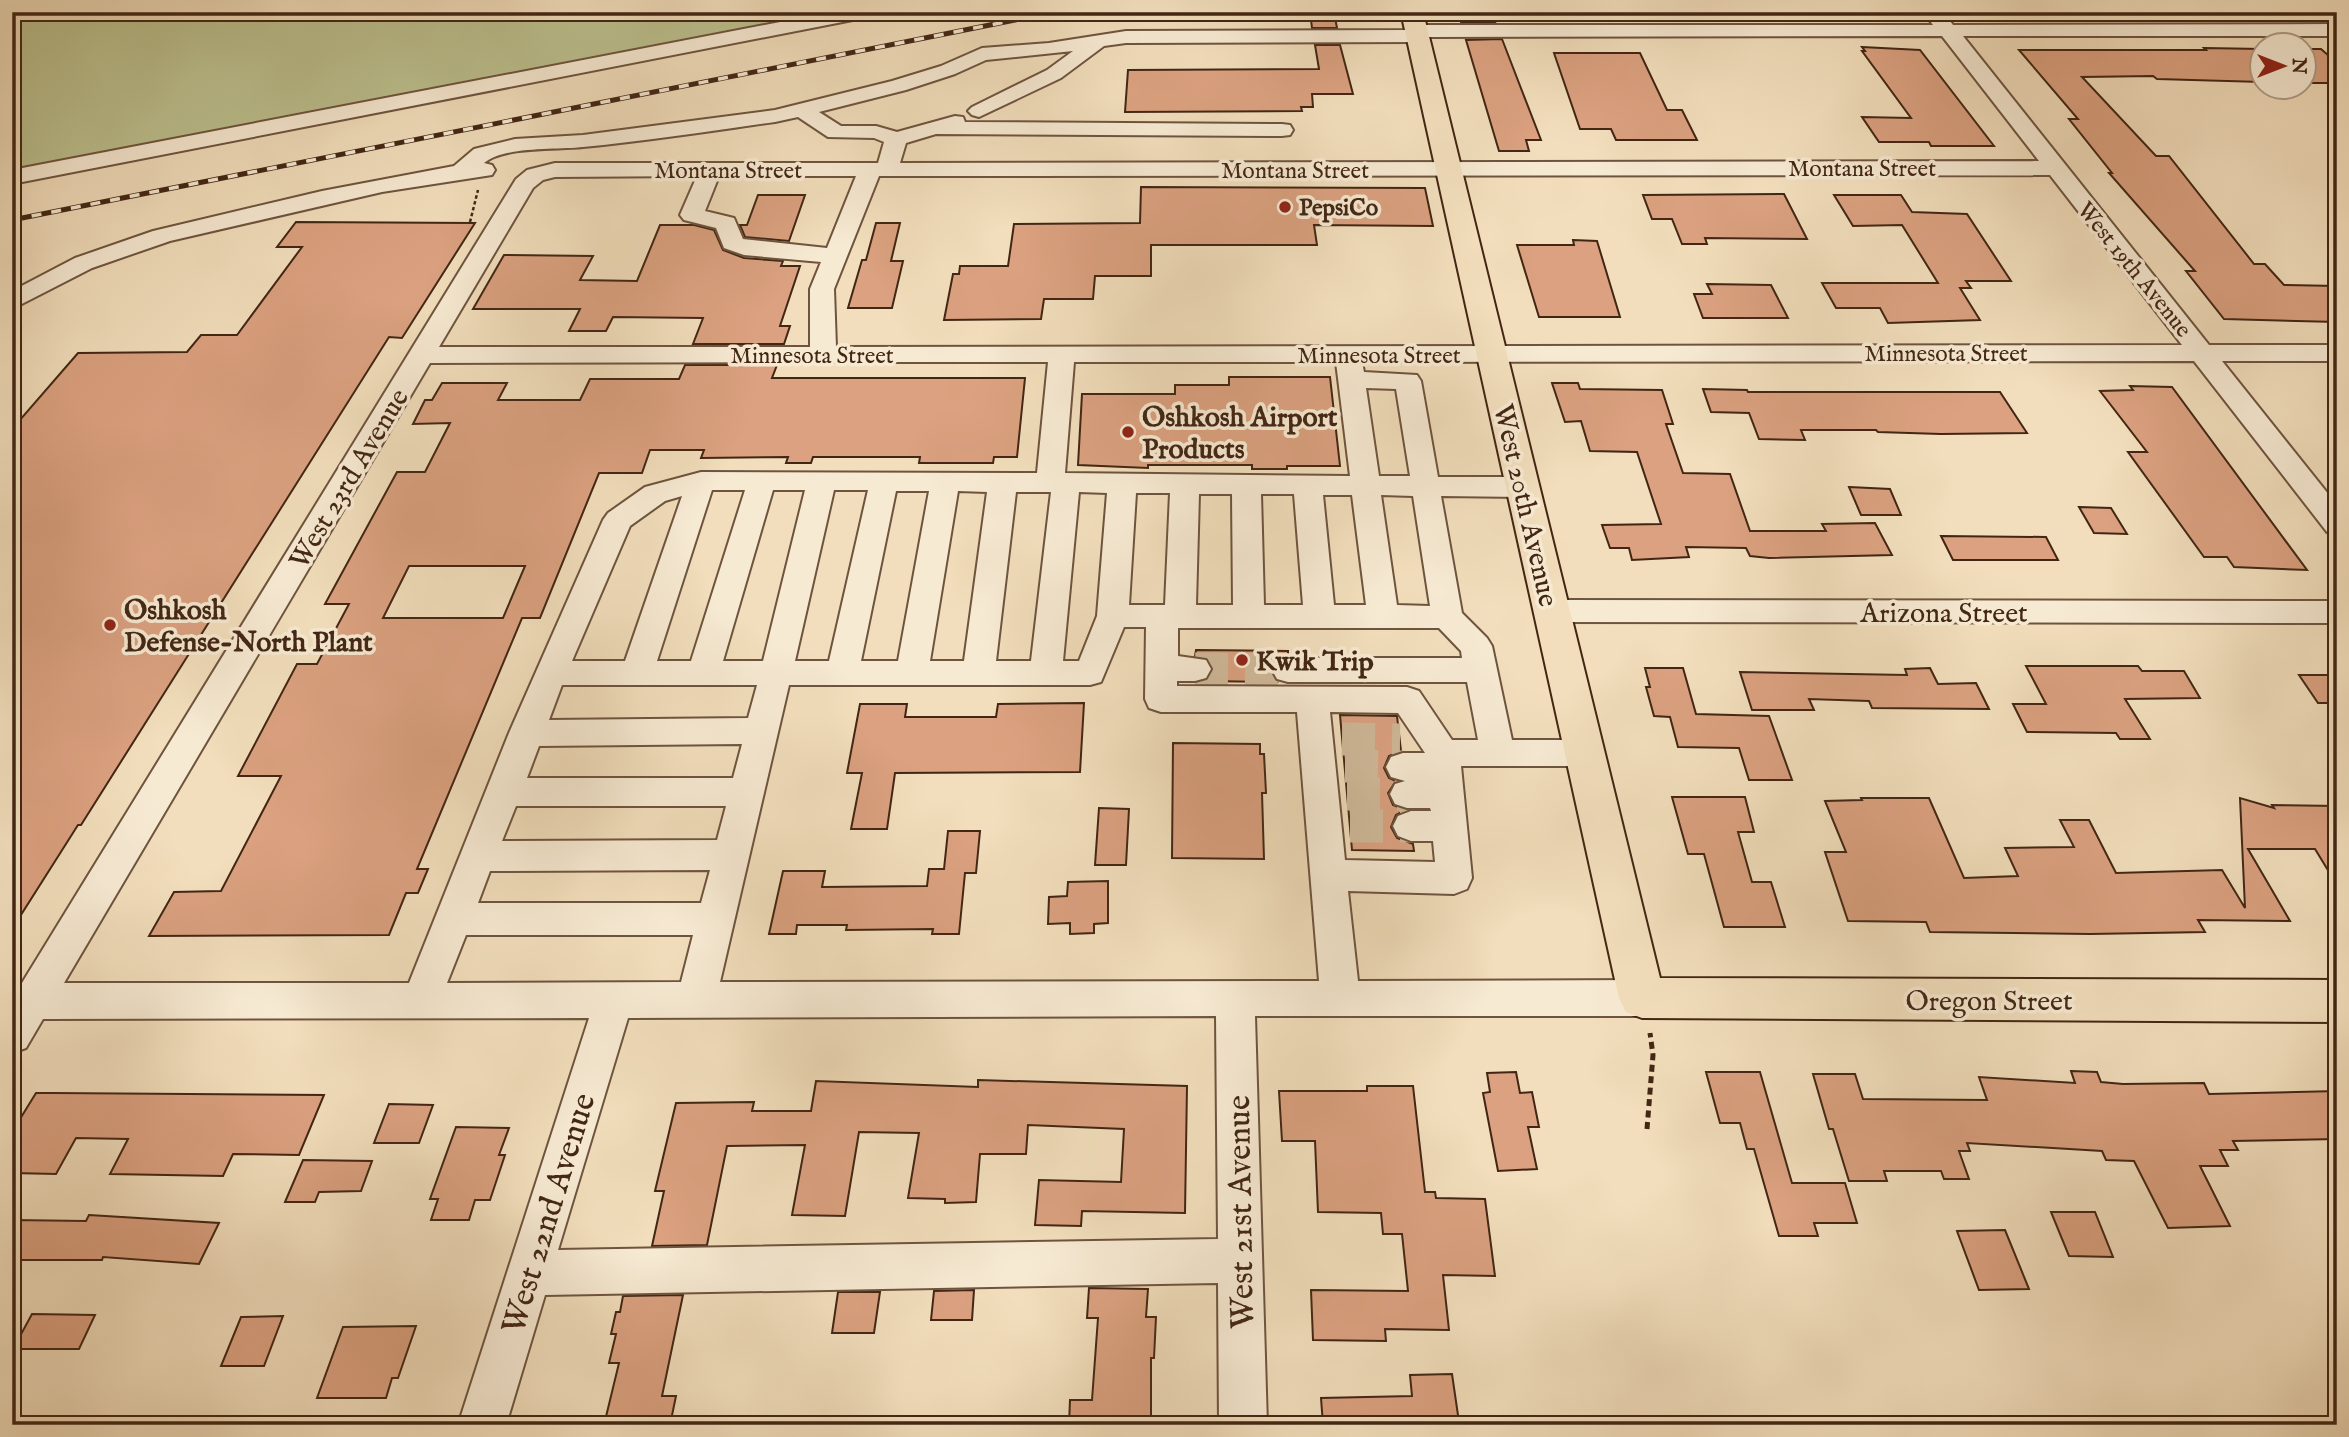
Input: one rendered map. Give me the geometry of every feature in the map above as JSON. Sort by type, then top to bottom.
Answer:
[{"type":"main road","name":"West 20th Avenue","points":[[1415,27],[1642,998]]},
{"type":"main road","name":"Oregon Street","points":[[1642,998],[2337,1001]]},
{"type":"street","points":[[12,177],[863,12]]},
{"type":"street","points":[[1301,12],[1313,51],[1377,51],[1359,12]]},
{"type":"street","points":[[1369,36],[1415,27],[1941,21],[2337,30]]},
{"type":"street","name":"West 19th Avenue","points":[[1941,21],[2337,525]]},
{"type":"street","points":[[12,302],[37,285],[67,270],[142,243],[291,205],[462,171],[482,154],[515,146],[583,142],[693,129],[802,110],[934,75],[982,54],[1049,49],[1126,37],[1307,35]]},
{"type":"street","points":[[823,355],[822,289],[833,256],[866,183],[878,170],[896,139],[930,116],[978,112],[1054,74],[1100,41]]},
{"type":"street","points":[[930,116],[934,75]]},
{"type":"street","points":[[1028,128],[1033,85]]},
{"type":"street","points":[[802,110],[836,132],[876,132],[896,139]]},
{"type":"street","points":[[930,116],[1028,128],[1282,130]]},
{"type":"street","name":"Montana Street","points":[[462,171],[506,169],[535,175],[555,170],[2055,168]]},
{"type":"street","points":[[711,170],[691,215],[726,223],[732,243],[744,248],[833,256]]},
{"type":"street","name":"West 23rd Avenue","points":[[12,1035],[23,1001],[524,184],[535,175]]},
{"type":"street","name":"Minnesota Street","points":[[421,355],[1062,355],[1350,367],[1493,354],[2337,353]]},
{"type":"street","points":[[1045,673],[1058,482],[1062,355]]},
{"type":"street","points":[[1383,617],[1350,367],[1408,381],[1423,486],[1447,617],[1476,646],[1498,754]]},
{"type":"street","points":[[421,1000],[526,733],[618,520],[656,494],[701,481],[761,480],[1523,488]]},
{"type":"street","points":[[703,673],[761,480]]},
{"type":"street","points":[[696,1001],[822,480]]},
{"type":"street","points":[[637,673],[701,481]]},
{"type":"street","points":[[842,673],[884,481]]},
{"type":"street","points":[[912,673],[945,481]]},
{"type":"street","points":[[978,673],[1003,482]]},
{"type":"street","points":[[551,673],[1090,673],[1114,616],[1122,483]]},
{"type":"street","points":[[1185,484],[1171,616],[1161,668],[1161,699],[1407,700],[1443,776],[1454,878],[1329,875]]},
{"type":"street","points":[[1246,485],[1249,617]]},
{"type":"street","points":[[1308,486],[1319,617]]},
{"type":"street","name":"Arizona Street","points":[[1551,611],[2337,612]]},
{"type":"street","points":[[1114,616],[1447,617]]},
{"type":"street","points":[[1161,668],[1195,669]]},
{"type":"street","points":[[1288,670],[1481,670]]},
{"type":"street","points":[[1312,699],[1333,781],[1329,875],[1340,999]]},
{"type":"street","points":[[526,733],[762,731]]},
{"type":"street","points":[[1443,776],[1405,782],[1443,776],[1498,754],[1585,752]]},
{"type":"street","points":[[502,792],[748,792]]},
{"type":"street","points":[[476,856],[733,855]]},
{"type":"street","points":[[451,919],[717,919]]},
{"type":"street","points":[[23,1001],[1642,998]]},
{"type":"street","name":"West 21st Avenue","points":[[1235,1000],[1243,1425]]},
{"type":"street","name":"West 22nd Avenue","points":[[482,1425],[612,1002]]},
{"type":"street","points":[[529,1273],[1240,1261]]},
{"type":"path","points":[[1642,998],[1653,1055],[1647,1129]]},
{"type":"green space","points":[[12,12],[832,12],[12,170]]},
{"type":"building","points":[[1310,12],[1334,12],[1337,28],[1312,28]]},
{"type":"building","points":[[1458,12],[1491,12],[1495,22],[1461,22]]},
{"type":"building","points":[[1502,39],[1541,140],[1526,140],[1529,151],[1499,151],[1466,40]]},
{"type":"building","points":[[1315,45],[1340,45],[1353,94],[1312,94],[1313,107],[1301,107],[1302,111],[1125,112],[1128,70],[1319,69]]},
{"type":"building","points":[[1862,47],[1920,50],[1994,146],[1931,146],[1929,142],[1879,142],[1862,117],[1911,118],[1862,51],[1865,51]]},
{"type":"building","points":[[2204,48],[2248,49],[2248,82],[2157,79],[2153,76],[2082,77],[2156,156],[2169,156],[2254,264],[2265,264],[2284,285],[2337,286],[2337,322],[2224,319],[2186,271],[2195,271],[2109,173],[2112,173],[2069,119],[2078,119],[2019,50],[2206,50]]},
{"type":"building","points":[[2318,49],[2337,63],[2337,83],[2318,83]]},
{"type":"building","points":[[1554,53],[1640,53],[1667,110],[1682,110],[1697,140],[1616,140],[1611,129],[1580,129]]},
{"type":"building","points":[[1141,187],[1425,188],[1433,226],[1314,225],[1317,245],[1151,245],[1151,276],[1095,276],[1093,299],[1044,299],[1041,319],[944,320],[953,274],[959,274],[960,266],[1008,266],[1014,224],[1140,223]]},
{"type":"building","points":[[1784,194],[1807,239],[1705,238],[1707,244],[1682,244],[1672,219],[1652,219],[1643,195]]},
{"type":"building","points":[[758,195],[805,195],[789,241],[745,237],[740,225],[747,225]]},
{"type":"building","points":[[1834,195],[1901,195],[1912,212],[1967,214],[2011,281],[1966,281],[1971,288],[1960,288],[1980,320],[1888,323],[1880,308],[1836,308],[1822,283],[1938,283],[1902,225],[1853,226]]},
{"type":"building","name":"Oshkosh Defense-North Plant","points":[[296,222],[475,223],[402,338],[389,337],[81,825],[78,825],[12,929],[12,429],[78,353],[187,352],[201,335],[237,335],[302,247],[277,247]]},
{"type":"building","points":[[876,223],[900,223],[891,261],[903,261],[892,308],[848,308],[862,260],[866,260]]},
{"type":"building","points":[[660,225],[694,225],[714,230],[723,250],[744,258],[783,261],[781,266],[800,266],[780,326],[790,326],[784,344],[693,344],[703,318],[613,317],[606,331],[569,331],[580,309],[473,309],[504,255],[593,256],[580,280],[637,281]]},
{"type":"building","points":[[1573,240],[1597,241],[1620,317],[1539,317],[1517,245],[1574,245]]},
{"type":"building","points":[[1707,284],[1771,285],[1788,318],[1703,318],[1694,294],[1712,294]]},
{"type":"building","points":[[685,365],[777,365],[772,378],[1025,378],[1017,457],[994,457],[993,463],[919,463],[920,457],[813,457],[811,463],[786,463],[788,457],[701,458],[704,450],[650,450],[642,473],[599,473],[540,618],[522,618],[417,869],[428,869],[418,893],[406,893],[389,935],[149,936],[174,892],[221,891],[281,776],[238,776],[297,664],[317,664],[349,604],[325,604],[397,472],[425,472],[450,423],[413,424],[425,400],[432,400],[442,383],[507,383],[498,400],[580,400],[590,379],[679,379]],"holes":[[[409,566],[525,566],[503,618],[383,618]]]},
{"type":"building","points":[[1229,377],[1330,377],[1340,466],[1252,469],[1252,465],[1148,465],[1148,468],[1078,465],[1082,394],[1175,394],[1175,385],[1229,385]]},
{"type":"building","points":[[1552,383],[1578,383],[1580,389],[1662,390],[1673,424],[1666,424],[1683,473],[1730,474],[1750,531],[1826,531],[1822,524],[1875,523],[1892,555],[1769,558],[1750,556],[1746,548],[1686,547],[1689,557],[1632,560],[1629,548],[1610,548],[1602,525],[1661,524],[1637,452],[1590,451],[1581,421],[1565,422]]},
{"type":"building","points":[[2130,386],[2172,387],[2307,570],[2234,567],[2227,557],[2204,557],[2128,452],[2147,452],[2100,391],[2133,390]]},
{"type":"building","points":[[1703,389],[1748,392],[2000,392],[2027,433],[1941,434],[1876,430],[1801,430],[1805,440],[1759,439],[1749,413],[1711,412]]},
{"type":"building","points":[[1849,487],[1890,489],[1901,515],[1861,515]]},
{"type":"building","points":[[2079,507],[2111,508],[2127,534],[2094,533]]},
{"type":"building","points":[[1941,536],[2046,537],[2058,560],[1953,560]]},
{"type":"building","name":"Kwik Trip","points":[[1196,650],[1288,651],[1288,655],[1276,658],[1270,669],[1277,682],[1206,681],[1213,668],[1206,657],[1195,656]]},
{"type":"building","points":[[2026,666],[2138,666],[2142,671],[2184,671],[2200,698],[2125,699],[2150,739],[2120,739],[2116,733],[2027,732],[2013,704],[2046,704]]},
{"type":"building","points":[[1645,668],[1683,668],[1696,714],[1769,716],[1792,780],[1749,780],[1739,748],[1678,747],[1670,717],[1654,716],[1646,687],[1650,687]]},
{"type":"building","points":[[1930,668],[1938,684],[1976,683],[1989,709],[1872,708],[1869,701],[1809,699],[1814,710],[1752,710],[1740,672],[1907,675],[1905,669]]},
{"type":"building","points":[[2299,675],[2337,675],[2337,703],[2318,703]]},
{"type":"building","points":[[1084,703],[1080,772],[895,773],[887,829],[851,829],[862,773],[847,773],[860,704],[907,704],[905,717],[996,717],[998,704]]},
{"type":"building","points":[[1340,715],[1397,716],[1401,751],[1389,756],[1384,768],[1389,778],[1396,781],[1388,793],[1393,805],[1406,810],[1396,815],[1391,827],[1397,838],[1413,844],[1414,851],[1352,850]]},
{"type":"building","name":"Kwik Trip","points":[[1173,743],[1260,744],[1260,754],[1264,754],[1266,793],[1262,793],[1264,859],[1172,858]]},
{"type":"building","points":[[1672,797],[1745,797],[1754,832],[1738,832],[1752,882],[1771,882],[1785,927],[1724,927],[1704,854],[1688,854]]},
{"type":"building","points":[[1861,798],[1929,798],[1964,878],[2018,876],[2005,848],[2074,847],[2060,820],[2089,820],[2116,873],[2222,870],[2245,908],[2240,798],[2274,808],[2272,805],[2337,806],[2337,885],[2315,849],[2248,849],[2290,921],[2198,920],[2205,932],[2090,934],[1930,932],[1926,922],[1848,921],[1825,852],[1846,852],[1825,801],[1862,800]]},
{"type":"building","points":[[1099,808],[1129,809],[1126,865],[1095,865]]},
{"type":"building","points":[[948,831],[980,831],[976,873],[965,873],[959,934],[932,934],[933,929],[846,930],[847,925],[797,925],[796,934],[769,934],[783,871],[825,871],[822,887],[927,886],[929,869],[944,869]]},
{"type":"building","points":[[1108,881],[1108,923],[1094,924],[1094,933],[1070,934],[1070,923],[1048,924],[1049,897],[1067,896],[1068,882]]},
{"type":"building","points":[[2071,1071],[2097,1072],[2101,1082],[2123,1084],[2204,1083],[2209,1094],[2337,1091],[2337,1139],[2233,1141],[2238,1150],[2220,1150],[2228,1166],[2200,1166],[2230,1226],[2168,1228],[2134,1161],[2106,1160],[2102,1151],[1967,1143],[1970,1151],[1959,1151],[1969,1179],[1944,1179],[1941,1171],[1884,1171],[1887,1181],[1849,1181],[1833,1129],[1829,1129],[1813,1074],[1855,1074],[1863,1099],[1987,1100],[1979,1077],[2075,1083]]},
{"type":"building","points":[[1516,1072],[1520,1093],[1532,1092],[1539,1127],[1528,1127],[1537,1169],[1498,1171],[1483,1093],[1490,1092],[1487,1073]]},
{"type":"building","points":[[1706,1072],[1760,1072],[1792,1183],[1845,1183],[1857,1223],[1814,1223],[1818,1236],[1779,1236],[1754,1149],[1747,1149],[1740,1123],[1720,1123]]},
{"type":"building","points":[[978,1080],[1187,1086],[1185,1213],[1082,1211],[1081,1226],[1035,1225],[1039,1180],[1121,1182],[1124,1129],[1028,1125],[1026,1154],[980,1154],[976,1202],[945,1203],[945,1199],[908,1198],[919,1133],[859,1132],[845,1216],[792,1215],[805,1145],[727,1146],[707,1245],[652,1246],[664,1191],[655,1191],[676,1103],[754,1102],[752,1111],[811,1111],[816,1081],[978,1087]]},
{"type":"building","points":[[1367,1086],[1413,1086],[1425,1192],[1435,1192],[1436,1198],[1485,1199],[1495,1276],[1443,1275],[1449,1330],[1385,1329],[1386,1341],[1313,1340],[1311,1290],[1408,1291],[1402,1234],[1383,1234],[1381,1213],[1318,1212],[1315,1141],[1282,1141],[1279,1091],[1367,1091]]},
{"type":"building","points":[[36,1093],[324,1095],[299,1155],[233,1154],[223,1176],[110,1174],[128,1139],[76,1138],[56,1174],[12,1173],[12,1132]]},
{"type":"building","points":[[389,1104],[433,1105],[419,1143],[374,1143]]},
{"type":"building","points":[[456,1127],[509,1128],[499,1155],[505,1155],[490,1200],[475,1200],[469,1220],[431,1220],[438,1199],[430,1199]]},
{"type":"building","points":[[303,1160],[372,1161],[361,1191],[319,1192],[315,1202],[285,1202]]},
{"type":"building","points":[[2051,1212],[2095,1212],[2113,1257],[2069,1256]]},
{"type":"building","points":[[89,1215],[219,1223],[199,1264],[103,1257],[102,1260],[12,1260],[12,1220],[86,1221]]},
{"type":"building","points":[[2005,1230],[2029,1289],[1979,1290],[1957,1231]]},
{"type":"building","points":[[1089,1288],[1148,1289],[1146,1317],[1156,1317],[1154,1358],[1151,1358],[1151,1425],[1069,1425],[1070,1400],[1092,1400],[1098,1318],[1087,1318]]},
{"type":"building","points":[[974,1290],[972,1320],[931,1320],[934,1291]]},
{"type":"building","points":[[838,1292],[880,1292],[874,1333],[832,1333]]},
{"type":"building","points":[[683,1295],[662,1396],[676,1396],[670,1425],[604,1425],[619,1363],[609,1363],[616,1334],[611,1334],[623,1296]]},
{"type":"building","points":[[32,1314],[95,1315],[79,1349],[13,1349]]},
{"type":"building","points":[[283,1316],[264,1366],[221,1366],[241,1317]]},
{"type":"building","points":[[416,1326],[398,1378],[392,1378],[386,1398],[317,1398],[343,1327]]},
{"type":"building","points":[[1452,1374],[1459,1422],[1323,1425],[1321,1398],[1412,1396],[1410,1375]]},
{"type":"tunnel","points":[[1195,669],[1288,670]]},
{"type":"tunnel","points":[[1342,739],[1400,740]]},
{"type":"tunnel","points":[[1345,766],[1403,767]]},
{"type":"tunnel","points":[[1347,794],[1407,794]]},
{"type":"tunnel","points":[[1350,826],[1411,826]]},
{"type":"railway","points":[[12,220],[1055,12]]},
{"type":"place","name":"PepsiCo","points":[[1285,207]]},
{"type":"place","name":"Oshkosh Airport Products","points":[[1128,432]]},
{"type":"place","name":"Oshkosh Defense-North Plant","points":[[110,625]]},
{"type":"place","name":"Kwik Trip","points":[[1242,660]]}]
